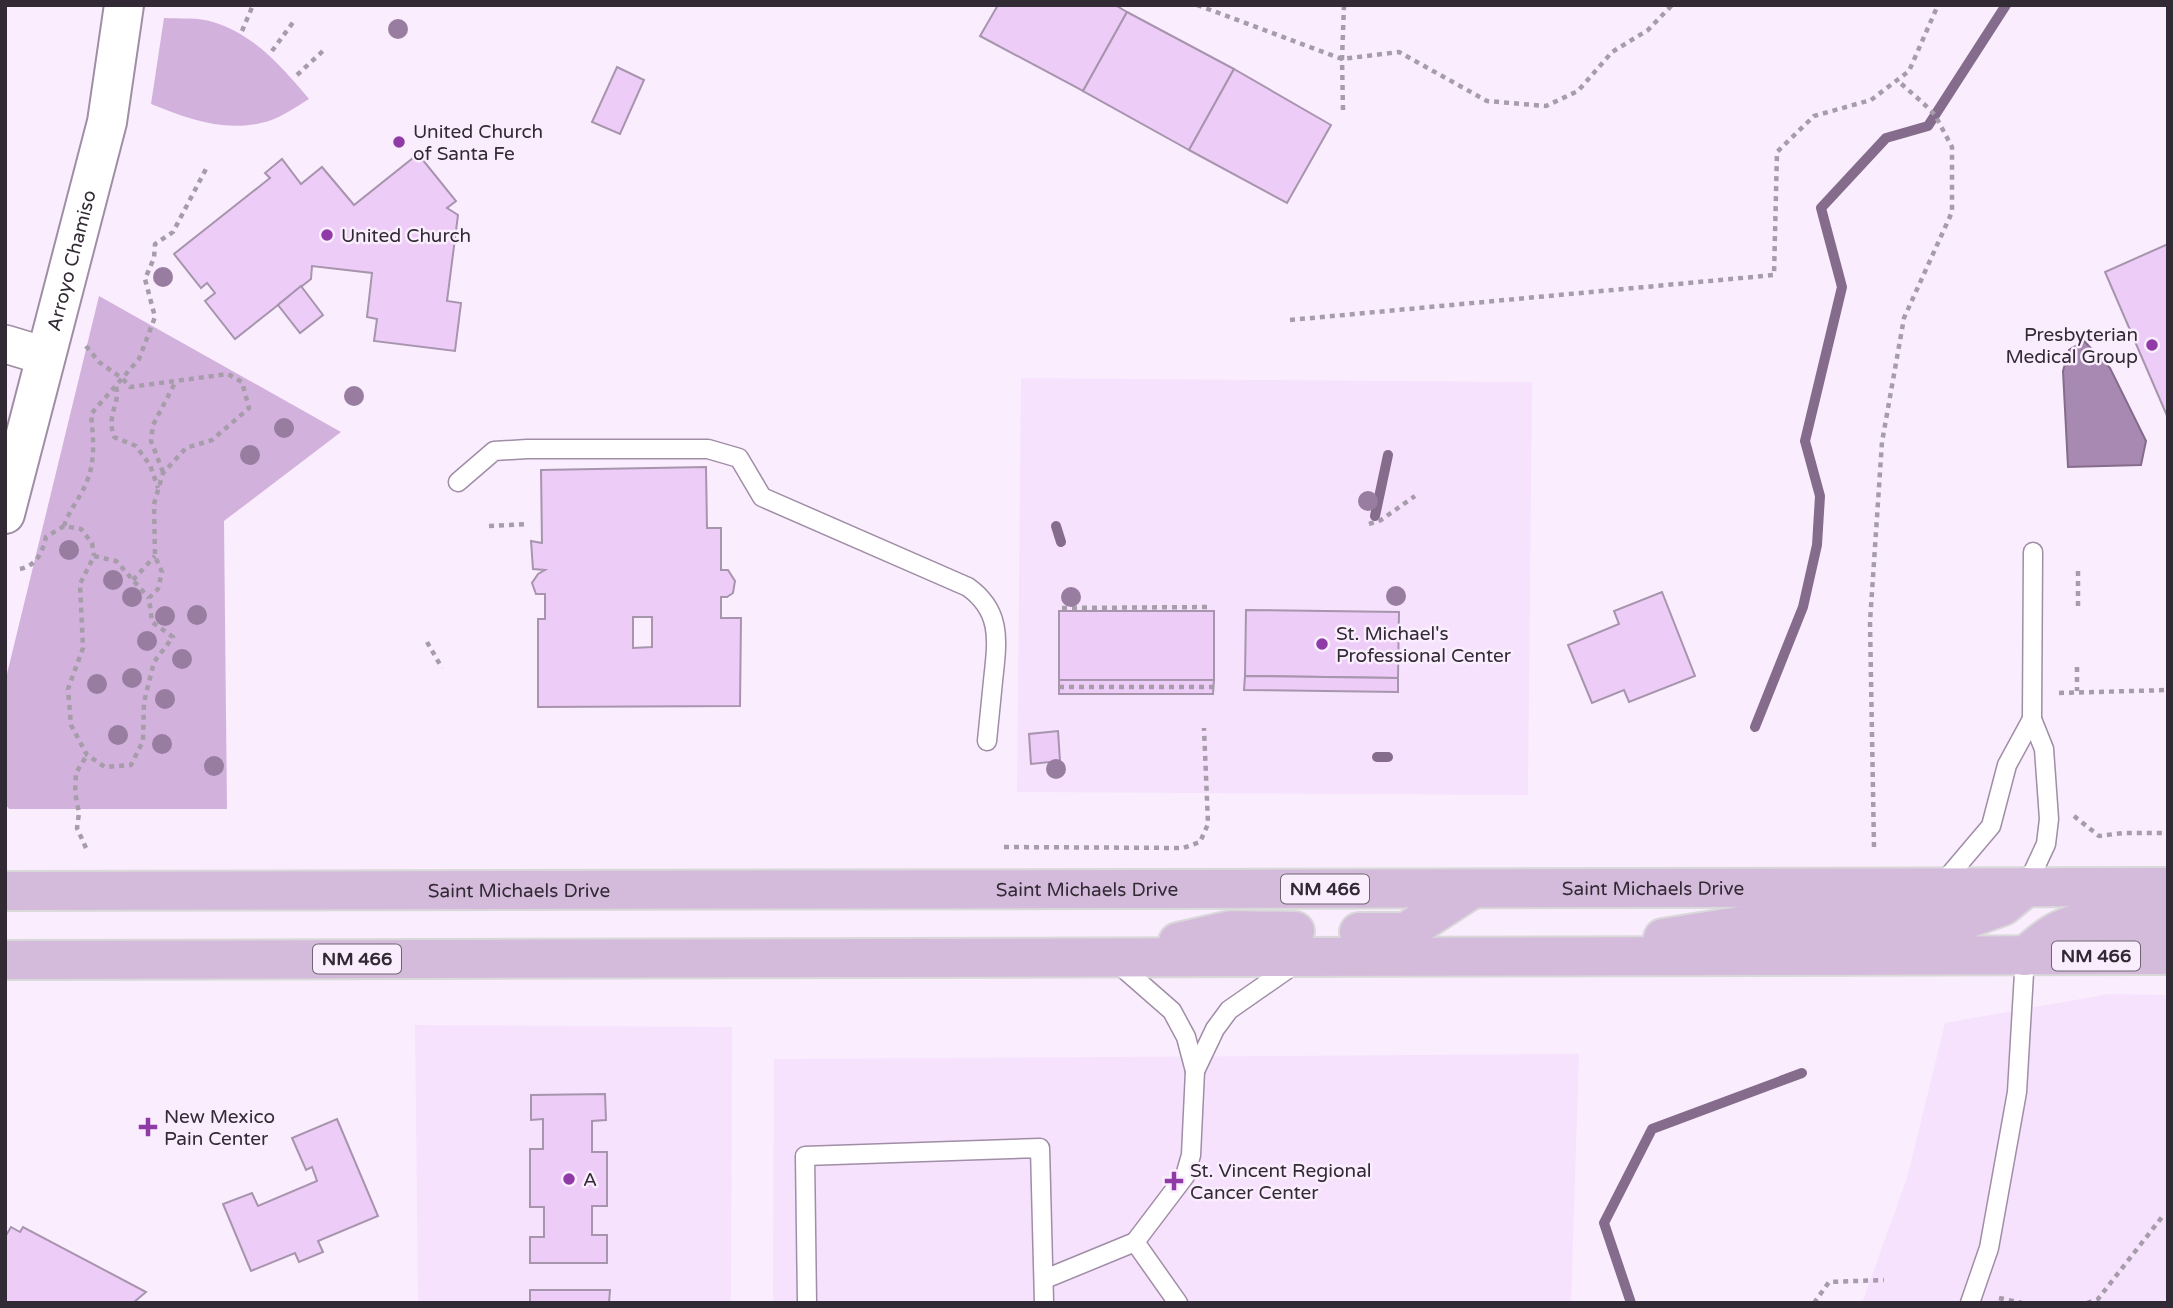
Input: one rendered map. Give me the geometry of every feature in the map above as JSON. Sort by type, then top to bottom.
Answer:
[{"type":"main road","points":[[1540,957],[1752,924],[1964,920],[2003,906],[2026,887]]},
{"type":"main road","name":"Saint Michaels Drive","points":[[5,891],[2168,887]]},
{"type":"main road","points":[[1111,958],[1231,930],[1406,932],[1472,889]]},
{"type":"main road","points":[[2025,956],[2059,930],[2083,921],[2168,918]]},
{"type":"main road","name":"NM 466","points":[[5,960],[2168,955]]},
{"type":"street","name":"Arroyo Chamiso","points":[[5,514],[107,122],[124,5]]},
{"type":"street","points":[[5,344],[46,356]]},
{"type":"lane","points":[[458,482],[494,451],[708,449],[739,458],[762,497],[968,587],[985,602],[992,615],[997,642],[988,741]]},
{"type":"lane","points":[[2026,887],[2046,844],[2049,819],[2044,749],[2032,719],[2033,552]]},
{"type":"lane","points":[[1939,887],[1992,826],[2007,765],[2032,719]]},
{"type":"lane","points":[[1970,1303],[1989,1248],[2017,1092],[2025,956]]},
{"type":"lane","points":[[1195,1071],[1215,1029],[1229,1010],[1304,957]]},
{"type":"lane","points":[[1045,1279],[1135,1242],[1185,1176],[1191,1155],[1195,1071],[1186,1037],[1172,1011],[1111,958]]},
{"type":"lane","points":[[807,1303],[805,1156],[1040,1148],[1044,1303]]},
{"type":"lane","points":[[1135,1242],[1178,1303]]},
{"type":"path","points":[[242,31],[253,5]]},
{"type":"path","points":[[1198,5],[1342,59],[1399,52],[1487,101],[1546,106],[1578,91],[1612,52],[1648,30],[1672,5]]},
{"type":"path","points":[[1343,110],[1344,5]]},
{"type":"path","points":[[1290,320],[1774,275],[1777,152],[1814,116],[1871,100],[1909,71],[1938,5]]},
{"type":"path","points":[[272,51],[294,21]]},
{"type":"path","points":[[296,75],[324,50]]},
{"type":"path","points":[[1874,847],[1870,622],[1882,442],[1904,318],[1952,212],[1952,147],[1935,115],[1897,80]]},
{"type":"path","points":[[20,569],[29,567],[42,554],[47,537],[64,526],[67,515],[78,501],[88,480],[94,453],[91,414],[139,359],[155,317],[145,279],[154,258],[155,244],[173,232],[207,167]]},
{"type":"path","points":[[81,339],[99,362],[124,379],[130,387],[228,374],[242,382],[249,408],[212,440],[186,448],[163,473],[154,504],[155,556],[162,572],[158,589],[149,598]]},
{"type":"path","points":[[163,473],[151,441],[153,425],[177,380]]},
{"type":"path","points":[[116,387],[118,394],[112,409],[110,427],[114,437],[136,446],[150,465],[158,489]]},
{"type":"path","points":[[1369,524],[1381,520],[1415,496]]},
{"type":"path","points":[[489,526],[527,524]]},
{"type":"path","points":[[64,526],[81,529],[92,543],[94,556],[80,584],[83,648],[68,689],[71,725],[87,755],[105,767],[131,765],[143,741],[144,702],[154,662],[173,637],[152,622],[149,598],[116,561],[94,556]]},
{"type":"path","points":[[133,580],[155,556]]},
{"type":"path","points":[[2078,571],[2078,606]]},
{"type":"path","points":[[1062,608],[1212,607]]},
{"type":"path","points":[[427,642],[442,668]]},
{"type":"path","points":[[2077,667],[2077,691]]},
{"type":"path","points":[[1059,687],[1214,687]]},
{"type":"path","points":[[2059,705],[2059,691],[2168,690]]},
{"type":"path","points":[[1004,846],[1183,848],[1200,842],[1208,824],[1204,728]]},
{"type":"path","points":[[86,848],[78,828],[79,813],[75,792],[76,774],[87,755]]},
{"type":"path","points":[[2067,810],[2099,836],[2168,833]]},
{"type":"path","points":[[2087,1303],[2098,1299],[2162,1217],[2168,1216]]},
{"type":"path","points":[[1814,1303],[1829,1282],[1884,1280]]},
{"type":"path","points":[[1999,1298],[2022,1303]]},
{"type":"shaded area","points":[[164,18],[208,20],[242,35],[267,53],[309,99],[267,121],[232,126],[191,119],[151,104]]},
{"type":"shaded area","points":[[99,296],[341,432],[224,521],[227,809],[9,809],[5,804],[5,682]]},
{"type":"shaded area","points":[[2084,341],[2110,368],[2146,441],[2141,465],[2068,467],[2063,371],[2069,350]]},
{"type":"shaded area","points":[[1021,378],[1532,382],[1528,795],[1017,792]]},
{"type":"shaded area","points":[[2109,994],[2168,995],[2168,1303],[1862,1303],[1907,1178],[1945,1023]]},
{"type":"shaded area","points":[[415,1025],[732,1027],[731,1303],[418,1303]]},
{"type":"shaded area","name":"St. Vincent Regional Cancer Center","points":[[1579,1054],[1571,1303],[773,1303],[774,1059]]},
{"type":"building","points":[[998,5],[1115,5],[1127,12],[1083,91],[980,36]]},
{"type":"building","points":[[1127,12],[1234,69],[1189,150],[1083,91]]},
{"type":"building","points":[[617,67],[644,80],[620,134],[592,122]]},
{"type":"building","points":[[1234,69],[1331,125],[1287,203],[1189,150]]},
{"type":"building","name":"United Church","points":[[418,154],[456,201],[447,208],[458,215],[447,301],[461,303],[455,351],[374,341],[377,319],[367,317],[372,273],[312,266],[311,279],[235,339],[205,301],[215,293],[207,283],[201,288],[174,254],[270,178],[265,173],[282,159],[301,184],[322,167],[354,205]]},
{"type":"building","name":"Presbyterian Medical Group","points":[[2168,244],[2168,418],[2105,272]]},
{"type":"building","points":[[301,286],[323,315],[300,333],[278,305]]},
{"type":"building","points":[[706,467],[707,528],[721,528],[721,570],[728,570],[735,581],[733,593],[721,597],[721,618],[741,618],[740,706],[538,707],[538,619],[545,619],[545,594],[536,594],[532,583],[538,574],[545,570],[533,569],[531,541],[542,543],[541,470]],"holes":[[[633,617],[652,617],[652,647],[633,648]]]},
{"type":"building","points":[[1662,592],[1695,676],[1629,702],[1624,690],[1592,703],[1568,645],[1619,624],[1614,611]]},
{"type":"building","name":"St. Michael's Professional Center","points":[[1246,610],[1399,612],[1398,678],[1245,676]]},
{"type":"building","points":[[1059,611],[1214,611],[1214,680],[1059,680]]},
{"type":"building","points":[[1245,676],[1398,678],[1398,692],[1244,690]]},
{"type":"building","points":[[1059,680],[1214,680],[1213,694],[1059,694]]},
{"type":"building","points":[[1058,731],[1060,761],[1031,764],[1029,734]]},
{"type":"building","name":"A","points":[[605,1094],[606,1120],[592,1121],[592,1152],[607,1152],[607,1206],[592,1206],[592,1235],[607,1235],[607,1263],[530,1263],[530,1237],[544,1237],[544,1207],[530,1207],[530,1149],[543,1149],[543,1119],[531,1120],[531,1095]]},
{"type":"building","points":[[337,1119],[378,1216],[318,1241],[323,1252],[299,1262],[295,1253],[251,1271],[223,1204],[252,1193],[258,1206],[317,1181],[312,1167],[306,1170],[292,1138]]},
{"type":"building","points":[[11,1227],[20,1232],[23,1227],[146,1292],[133,1303],[5,1303],[5,1237]]},
{"type":"building","points":[[530,1290],[610,1290],[609,1303],[530,1303]]},
{"type":"waterway","points":[[1755,727],[1803,607],[1817,545],[1820,496],[1805,441],[1842,287],[1821,208],[1886,138],[1928,126],[2006,5]]},
{"type":"waterway","points":[[1375,516],[1388,455]]},
{"type":"waterway","points":[[1056,526],[1061,542]]},
{"type":"waterway","points":[[1377,757],[1388,757]]},
{"type":"waterway","points":[[1631,1303],[1604,1223],[1652,1129],[1802,1073]]},
{"type":"place","name":"United Church of Santa Fe","points":[[399,142]]},
{"type":"place","name":"United Church","points":[[327,235]]},
{"type":"place","name":"Presbyterian Medical Group","points":[[2152,345]]},
{"type":"place","name":"St. Michael's Professional Center","points":[[1322,644]]},
{"type":"place","name":"New Mexico Pain Center","points":[[148,1127]]},
{"type":"place","name":"A","points":[[569,1179]]},
{"type":"place","name":"St. Vincent Regional Cancer Center","points":[[1174,1181]]}]
